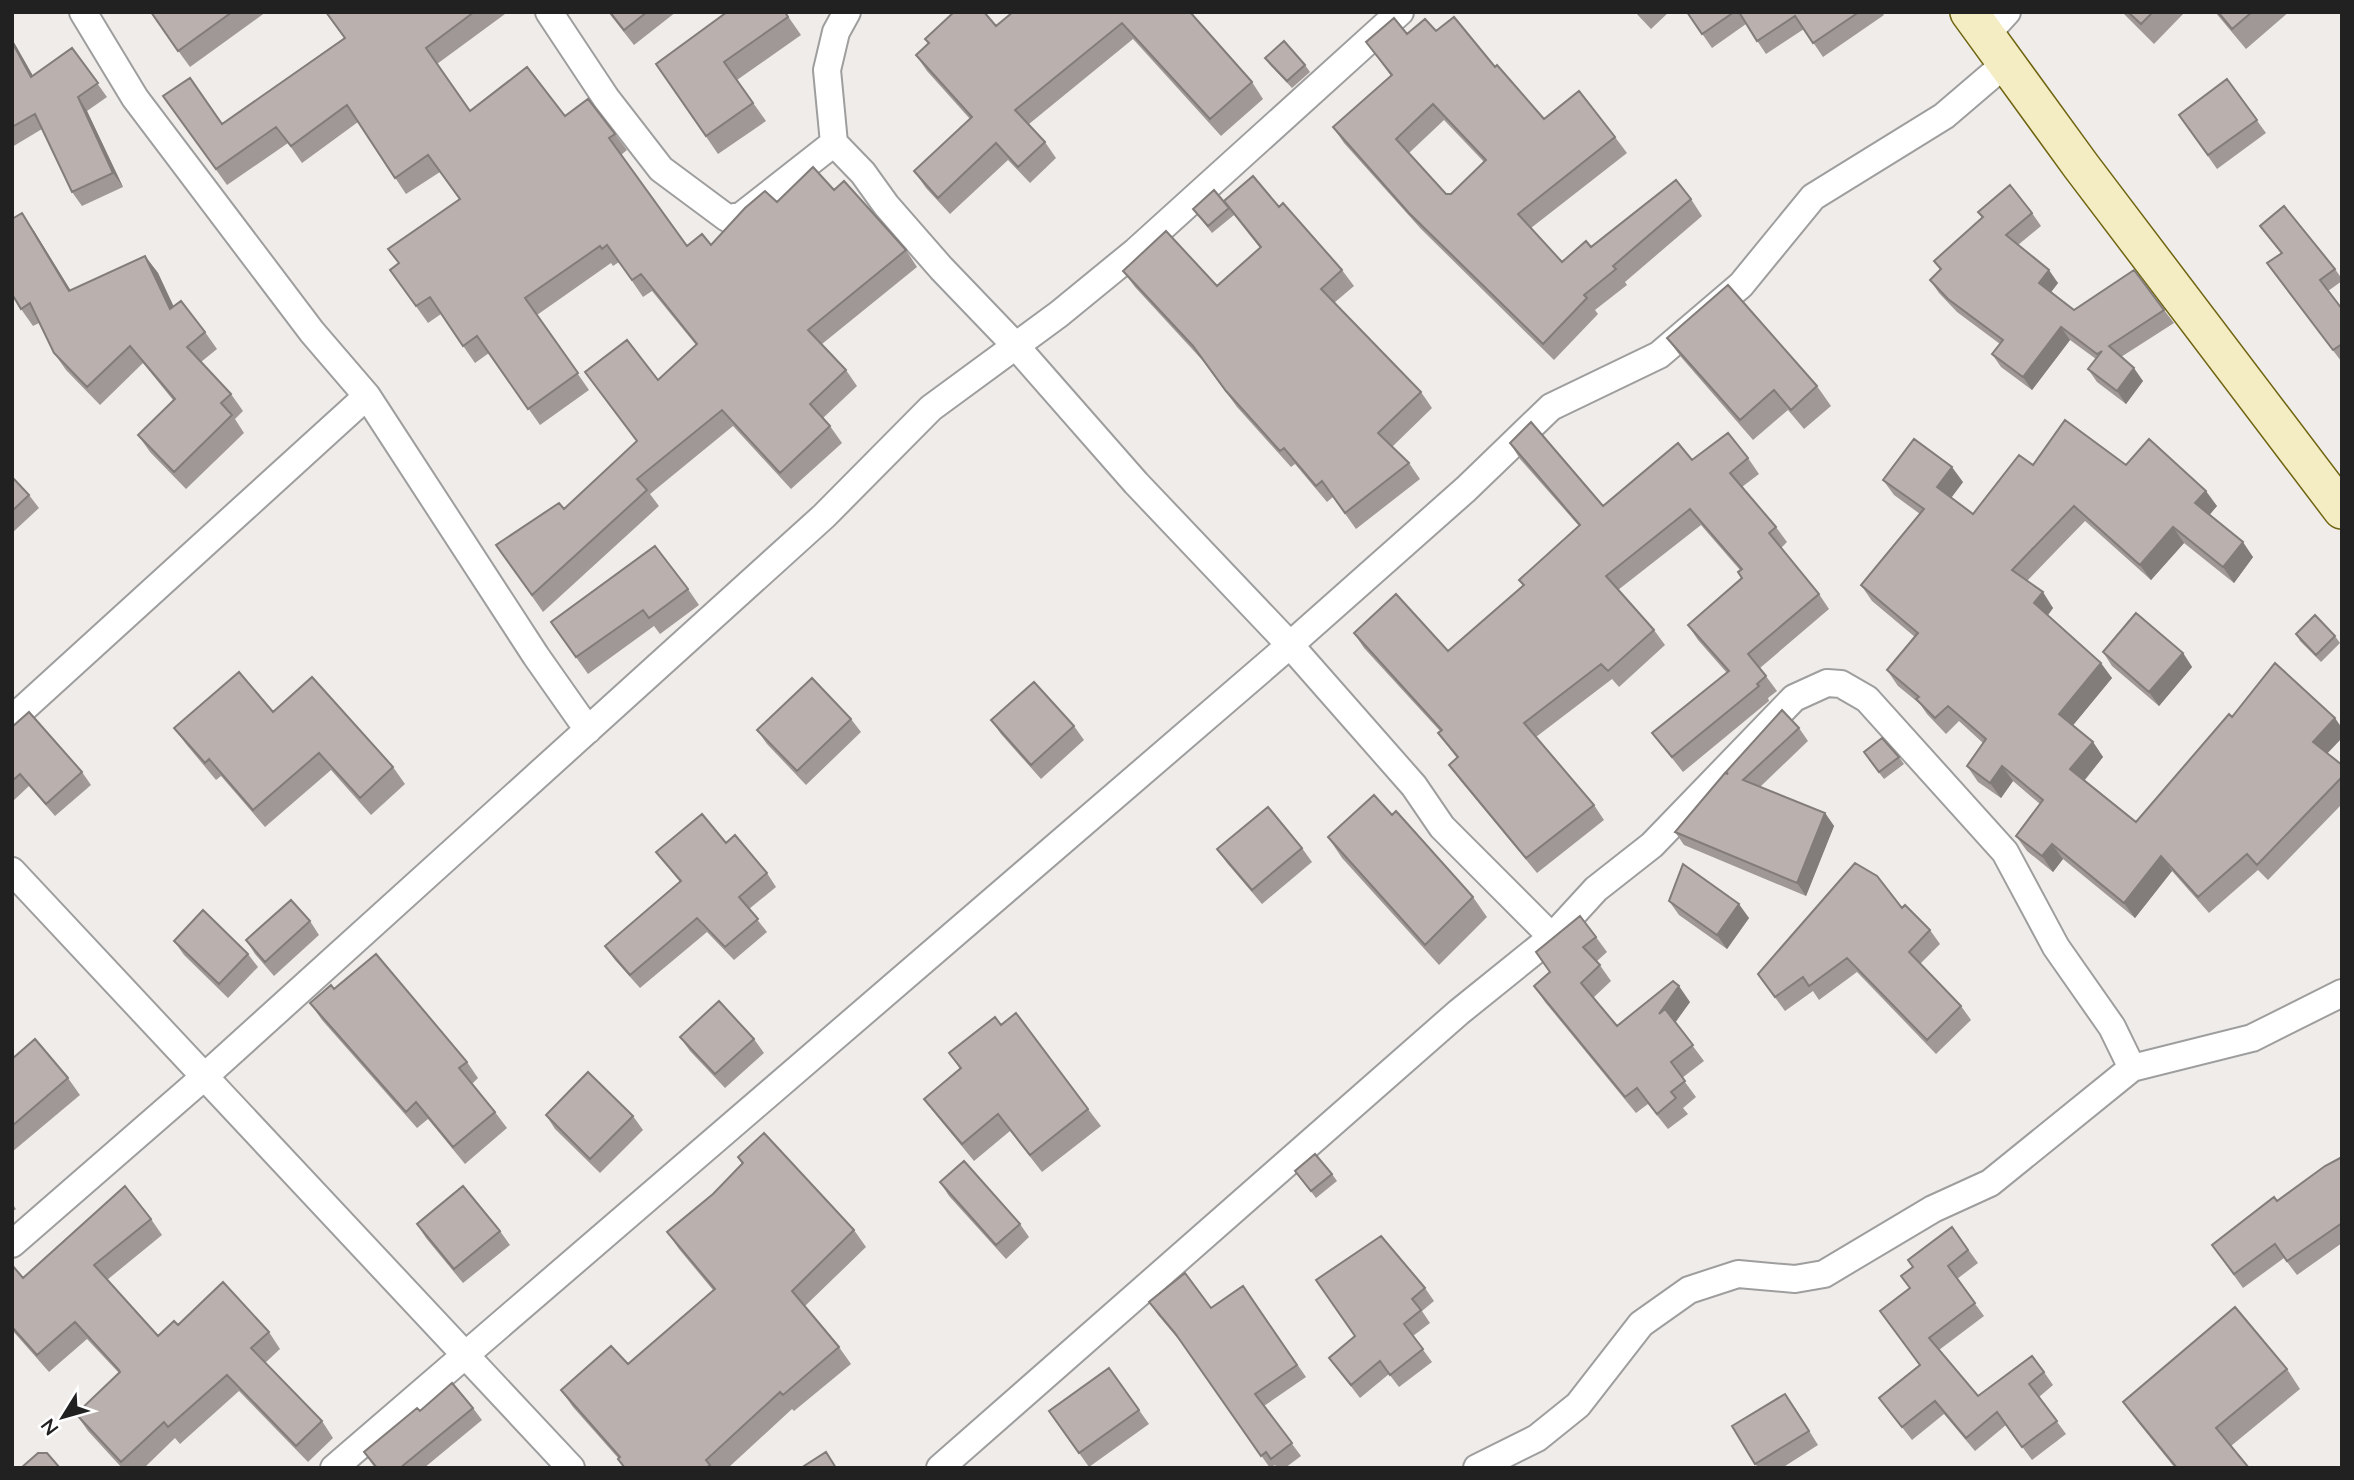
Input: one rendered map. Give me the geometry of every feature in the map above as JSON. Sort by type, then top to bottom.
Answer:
[{"type":"street","points":[[83,12],[135,99],[312,332],[367,396],[536,656],[588,730]]},
{"type":"street","points":[[549,12],[606,98],[661,169],[727,218],[741,216],[834,143]]},
{"type":"street","points":[[847,12],[836,32],[827,70],[834,143],[863,173],[886,205],[941,268],[1014,345],[1136,483],[1290,645],[1414,786],[1442,827],[1552,937]]},
{"type":"street","points":[[12,1244],[204,1077],[824,516],[931,408],[1059,314],[1136,251],[1400,12]]},
{"type":"street","points":[[334,1468],[1290,645],[1466,489],[1551,407],[1659,355],[1741,285],[1813,197],[1944,116],[1992,31],[2342,510]]},
{"type":"street","points":[[12,719],[367,396]]},
{"type":"street","points":[[940,1468],[1459,1012],[1552,937],[1596,889],[1652,845],[1794,698],[1827,683],[1841,684],[1867,699],[1886,717],[2005,852],[2056,947],[2112,1027],[2132,1068]]},
{"type":"street","points":[[12,871],[571,1468]]},
{"type":"street","points":[[1477,1468],[1537,1438],[1578,1405],[1641,1324],[1689,1290],[1738,1274],[1795,1279],[1824,1273],[1933,1209],[1990,1183],[2132,1068],[2205,1047],[2252,1038],[2342,993]]},
{"type":"building","points":[[151,12],[232,12],[178,51]]},
{"type":"building","points":[[326,12],[474,12],[426,48],[470,111],[527,67],[565,116],[588,99],[615,134],[609,138],[687,246],[702,234],[711,245],[745,208],[765,191],[777,202],[813,167],[834,190],[844,181],[906,250],[808,330],[846,370],[810,404],[830,426],[780,473],[722,410],[637,479],[647,490],[532,595],[496,545],[559,503],[564,509],[637,441],[585,372],[627,340],[658,380],[697,344],[641,274],[632,280],[607,245],[602,249],[600,246],[525,298],[578,373],[528,409],[477,336],[463,346],[430,297],[416,306],[390,270],[399,263],[388,249],[460,199],[428,155],[395,178],[347,105],[291,146],[276,127],[216,169],[163,96],[190,78],[222,124],[345,38]]},
{"type":"building","points":[[610,12],[647,12],[624,30]]},
{"type":"building","points":[[727,12],[785,12],[788,17],[724,62],[753,103],[706,136],[656,64]]},
{"type":"building","points":[[954,12],[984,12],[996,26],[1013,12],[1190,12],[1252,82],[1210,119],[1122,23],[1015,110],[1045,142],[1018,167],[996,143],[938,198],[914,171],[972,117],[916,55],[929,43],[925,39]]},
{"type":"building","points":[[1687,12],[1734,12],[1702,34]]},
{"type":"building","points":[[1739,12],[1859,12],[1813,43],[1795,16],[1757,41]]},
{"type":"building","points":[[2128,12],[2153,12],[2141,24]]},
{"type":"building","points":[[2218,12],[2252,12],[2232,29]]},
{"type":"building","points":[[1454,17],[1495,67],[1497,65],[1544,119],[1579,91],[1615,137],[1518,214],[1562,262],[1586,241],[1591,247],[1676,180],[1691,199],[1613,266],[1616,269],[1584,295],[1587,298],[1543,344],[1409,213],[1333,127],[1392,75],[1366,42],[1394,18],[1407,34],[1425,19],[1436,31]],"holes":[[[1433,104],[1486,160],[1451,194],[1446,194],[1396,139]]]},
{"type":"building","points":[[1284,41],[1305,65],[1287,81],[1265,58]]},
{"type":"building","points":[[12,42],[31,77],[72,48],[98,83],[78,97],[113,173],[72,192],[35,114],[12,127]]},
{"type":"building","points":[[2227,79],[2257,120],[2208,155],[2179,115]]},
{"type":"building","points":[[1253,176],[1279,207],[1283,203],[1342,270],[1321,289],[1421,392],[1378,433],[1409,463],[1345,513],[1322,481],[1316,486],[1284,448],[1280,451],[1226,391],[1193,346],[1123,271],[1166,231],[1217,286],[1261,247],[1224,201]]},
{"type":"building","points":[[2010,185],[2032,213],[2006,235],[2049,270],[2039,283],[2074,310],[2134,270],[2164,310],[2109,346],[2134,368],[2117,391],[2088,369],[2102,351],[2097,354],[2061,327],[2023,377],[1992,354],[2003,340],[1948,299],[1930,280],[1941,269],[1934,261],[1983,217],[1978,212]]},
{"type":"building","points":[[1214,190],[1229,208],[1208,226],[1193,209]]},
{"type":"building","points":[[2284,206],[2335,269],[2320,280],[2342,309],[2342,344],[2333,350],[2267,263],[2282,253],[2260,226]]},
{"type":"building","points":[[22,213],[69,291],[145,256],[170,309],[181,301],[205,332],[187,347],[231,394],[221,403],[232,415],[174,472],[138,435],[175,399],[130,346],[87,387],[54,353],[30,303],[21,309],[12,294],[12,219]]},
{"type":"building","points":[[1728,285],[1817,386],[1791,410],[1774,390],[1740,420],[1667,338]]},
{"type":"building","points":[[2065,420],[2126,465],[2149,439],[2206,491],[2195,503],[2243,542],[2223,567],[2173,527],[2140,565],[2074,506],[2012,570],[2043,592],[2034,603],[2101,663],[2059,714],[2093,742],[2070,769],[2136,822],[2229,714],[2232,717],[2275,663],[2335,718],[2313,742],[2342,765],[2342,777],[2257,865],[2247,854],[2198,897],[2161,856],[2124,903],[2052,844],[2042,856],[2016,836],[2043,800],[2002,766],[1990,783],[1967,766],[1986,739],[1948,706],[1935,718],[1916,699],[1919,697],[1887,670],[1918,633],[1861,585],[1924,509],[1883,480],[1914,439],[1952,467],[1937,487],[1973,514],[2019,455],[2033,465]]},
{"type":"building","points":[[1531,422],[1603,506],[1678,443],[1692,460],[1728,433],[1748,458],[1730,473],[1776,527],[1769,533],[1819,594],[1748,654],[1766,676],[1757,684],[1759,686],[1672,757],[1652,733],[1729,671],[1688,625],[1742,578],[1738,572],[1742,569],[1690,509],[1606,576],[1654,630],[1608,671],[1601,664],[1524,723],[1594,805],[1526,858],[1449,765],[1458,757],[1438,733],[1442,730],[1354,633],[1396,594],[1448,651],[1524,585],[1519,580],[1580,525],[1510,443]]},
{"type":"building","points":[[12,477],[29,495],[12,511]]},
{"type":"building","points":[[655,546],[688,589],[649,618],[643,610],[576,657],[551,622]]},
{"type":"building","points":[[2136,613],[2183,653],[2149,692],[2103,652]]},
{"type":"building","points":[[2315,615],[2335,636],[2316,655],[2296,634]]},
{"type":"building","points":[[239,672],[273,712],[312,677],[393,767],[360,798],[319,753],[253,810],[209,759],[205,763],[174,728]]},
{"type":"building","points":[[812,678],[851,719],[797,771],[757,730]]},
{"type":"building","points":[[1034,682],[1074,726],[1031,765],[991,720]]},
{"type":"building","points":[[1782,710],[1799,728],[1743,780],[1825,813],[1797,883],[1675,832]]},
{"type":"building","points":[[29,712],[82,772],[46,804],[20,774],[12,781],[12,727]]},
{"type":"building","points":[[1882,738],[1899,757],[1879,772],[1864,752]]},
{"type":"building","points":[[1374,795],[1392,815],[1396,811],[1473,897],[1425,945],[1328,837]]},
{"type":"building","points":[[1268,807],[1302,848],[1252,890],[1217,849]]},
{"type":"building","points":[[702,814],[726,843],[735,835],[767,873],[739,897],[758,919],[725,947],[697,918],[630,975],[605,946],[681,881],[656,852]]},
{"type":"building","points":[[1855,863],[1877,876],[1902,908],[1905,905],[1930,930],[1909,952],[1961,1006],[1927,1040],[1847,958],[1809,986],[1803,977],[1775,997],[1758,974]]},
{"type":"building","points":[[1683,864],[1739,904],[1717,935],[1669,901]]},
{"type":"building","points":[[291,900],[310,921],[265,962],[246,940]]},
{"type":"building","points":[[203,910],[248,954],[219,984],[174,941]]},
{"type":"building","points":[[1580,916],[1596,937],[1583,947],[1600,965],[1581,983],[1617,1026],[1673,981],[1679,986],[1659,1014],[1665,1009],[1693,1045],[1671,1062],[1685,1081],[1671,1092],[1676,1098],[1657,1114],[1637,1088],[1625,1097],[1534,986],[1550,972],[1536,952]]},
{"type":"building","points":[[376,954],[467,1062],[459,1068],[495,1112],[453,1147],[416,1102],[406,1112],[310,1003],[331,985],[334,989]]},
{"type":"building","points":[[719,1001],[754,1039],[715,1074],[680,1037]]},
{"type":"building","points":[[1016,1013],[1088,1109],[1030,1155],[998,1114],[962,1144],[924,1099],[961,1068],[949,1053],[995,1017],[1001,1025]]},
{"type":"building","points":[[35,1039],[68,1078],[12,1126],[12,1059]]},
{"type":"building","points":[[588,1072],[633,1116],[590,1159],[546,1115]]},
{"type":"building","points":[[764,1133],[854,1230],[792,1291],[839,1347],[783,1395],[780,1392],[706,1460],[710,1465],[706,1468],[625,1468],[618,1459],[620,1457],[561,1390],[611,1346],[628,1364],[715,1289],[667,1232],[713,1194],[743,1163],[738,1157]]},
{"type":"building","points":[[1315,1154],[1332,1174],[1311,1191],[1295,1171]]},
{"type":"building","points":[[2342,1157],[2342,1223],[2287,1261],[2275,1244],[2234,1274],[2212,1245],[2274,1197],[2277,1201]]},
{"type":"building","points":[[964,1161],[1020,1224],[996,1245],[940,1182]]},
{"type":"building","points":[[125,1186],[151,1219],[94,1265],[158,1336],[174,1321],[178,1325],[223,1282],[269,1332],[251,1348],[322,1421],[296,1446],[227,1375],[168,1427],[164,1422],[121,1462],[76,1414],[120,1372],[119,1370],[75,1322],[37,1355],[12,1327],[12,1265],[23,1278]]},
{"type":"building","points":[[463,1186],[500,1231],[454,1269],[417,1224]]},
{"type":"building","points":[[1952,1227],[1968,1250],[1948,1266],[1975,1303],[1929,1338],[1978,1396],[2032,1356],[2044,1372],[2029,1384],[2057,1421],[2022,1447],[1997,1412],[1966,1438],[1935,1401],[1902,1427],[1879,1398],[1920,1365],[1880,1311],[1910,1288],[1901,1276],[1913,1267],[1908,1260]]},
{"type":"building","points":[[1381,1236],[1425,1288],[1412,1299],[1421,1310],[1404,1324],[1423,1349],[1390,1375],[1380,1361],[1351,1385],[1329,1358],[1355,1336],[1316,1280]]},
{"type":"building","points":[[1185,1273],[1211,1308],[1243,1286],[1297,1365],[1255,1394],[1292,1443],[1271,1459],[1266,1452],[1261,1456],[1175,1333],[1149,1302]]},
{"type":"building","points":[[2235,1307],[2287,1369],[2216,1428],[2249,1468],[2177,1468],[2123,1402]]},
{"type":"building","points":[[1109,1368],[1139,1410],[1079,1453],[1049,1411]]},
{"type":"building","points":[[452,1383],[473,1408],[400,1468],[377,1468],[364,1452],[417,1408],[420,1411]]},
{"type":"building","points":[[1785,1394],[1809,1431],[1755,1464],[1732,1426]]},
{"type":"building","points":[[826,1452],[836,1468],[801,1468]]},
{"type":"building","points":[[38,1453],[47,1453],[60,1468],[21,1468]]}]
